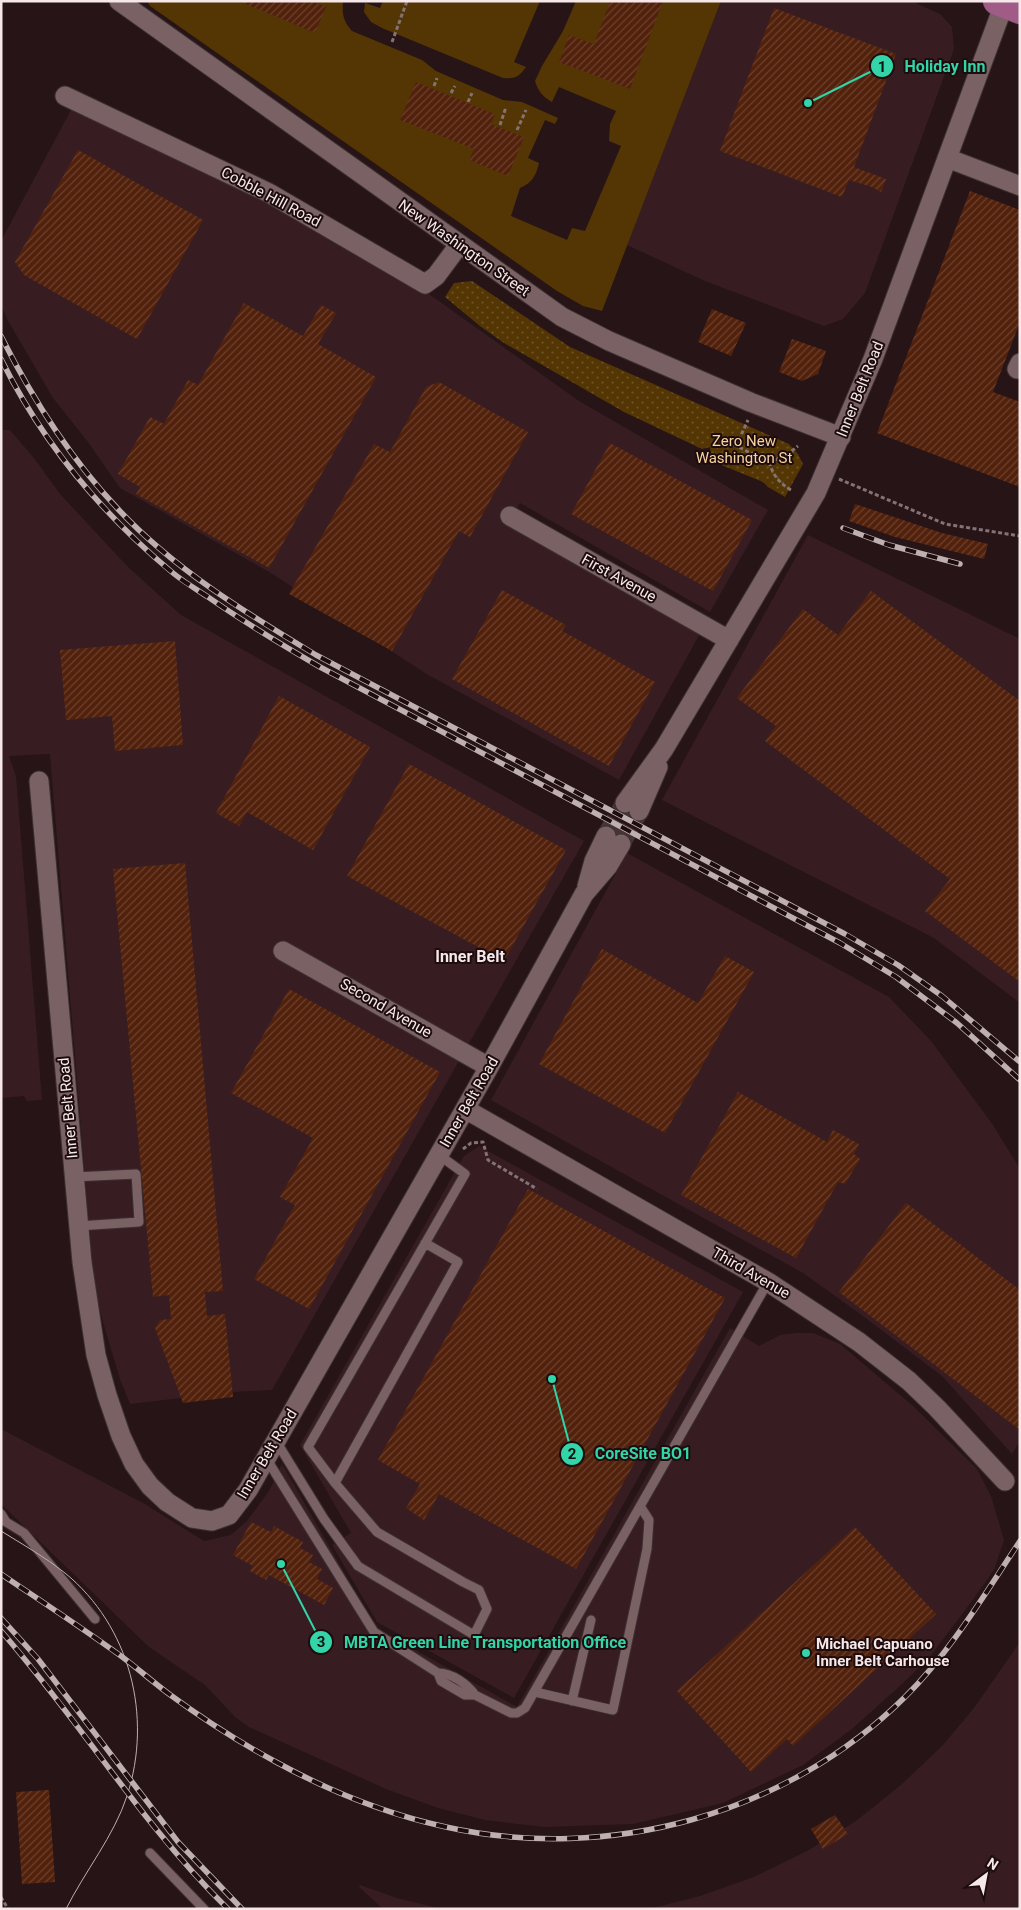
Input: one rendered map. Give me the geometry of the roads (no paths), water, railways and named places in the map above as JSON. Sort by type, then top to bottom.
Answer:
[{"type":"street","name":"New Washington Street","points":[[119,1],[562,317],[585,330],[780,415],[841,437]]},
{"type":"street","name":"Inner Belt Road","points":[[632,807],[664,749],[800,523],[825,473],[884,330],[947,158],[1007,5]]},
{"type":"street","name":"Cobble Hill Road","points":[[65,96],[269,192],[425,284],[436,276],[459,245]]},
{"type":"street","points":[[947,158],[1020,186]]},
{"type":"street","name":"First Avenue","points":[[510,516],[729,640]]},
{"type":"street","name":"Inner Belt Road","points":[[39,781],[78,1226],[87,1306],[96,1355],[121,1436],[134,1464],[150,1486],[167,1502],[192,1518],[212,1521],[229,1514],[248,1490],[489,1067],[584,894],[594,861],[614,840]]},
{"type":"street","name":"Second Avenue","points":[[283,951],[489,1067]]},
{"type":"street","name":"Third Avenue","points":[[465,1109],[768,1282],[860,1342],[909,1381],[937,1408],[1005,1481]]},
{"type":"lane","points":[[276,1441],[324,1519],[358,1566],[474,1636],[486,1609],[478,1590],[377,1532],[334,1483],[308,1447],[465,1174],[441,1151]]},
{"type":"lane","points":[[74,1177],[136,1174],[139,1222],[78,1226]]},
{"type":"lane","points":[[334,1483],[458,1262],[425,1243]]},
{"type":"lane","points":[[266,1458],[374,1632],[438,1672],[440,1681],[465,1695],[475,1694],[511,1713],[518,1713],[526,1708],[768,1282]]},
{"type":"lane","points":[[535,1692],[613,1710],[648,1549],[649,1520],[640,1506]]},
{"type":"lane","points":[[1,1514],[6,1522],[24,1533],[95,1618]]},
{"type":"lane","points":[[572,1701],[591,1620]]},
{"type":"lane","points":[[150,1853],[204,1909]]},
{"type":"tunnel","points":[[606,836],[625,803]]},
{"type":"tunnel","points":[[621,844],[639,811]]},
{"type":"tram line","points":[[1,1531],[65,1573],[87,1595],[106,1619],[120,1646],[130,1674],[136,1704],[137,1735],[134,1766],[127,1796],[115,1825],[66,1909]]},
{"type":"railway","points":[[1,336],[53,427],[100,489],[140,531],[212,589],[316,655],[845,934],[898,965],[942,996],[1020,1062]]},
{"type":"railway","points":[[1,359],[35,419],[76,475],[122,526],[181,579],[277,642],[320,667],[840,943],[896,977],[957,1023],[1020,1080]]},
{"type":"railway","points":[[843,528],[889,545],[960,564]]},
{"type":"railway","points":[[1,1574],[121,1656],[169,1694],[208,1721],[262,1754],[316,1783],[380,1808],[446,1827],[507,1837],[569,1838],[631,1833],[692,1820],[750,1799],[806,1772],[858,1738],[905,1697],[937,1661],[966,1622],[1020,1541]]},
{"type":"railway","points":[[1,1618],[38,1659],[178,1842],[242,1909]]},
{"type":"railway","points":[[1,1631],[30,1665],[167,1843],[228,1909]]},
{"type":"place","name":"Holiday Inn","points":[[808,103]]},
{"type":"place","name":"CoreSite BO1","points":[[552,1379]]},
{"type":"place","name":"MBTA Green Line Transportation Office","points":[[281,1564]]},
{"type":"place","name":"Michael Capuano Inner Belt Carhouse","points":[[806,1653]]},
{"type":"district","name":"Inner Belt","points":[[470,956]]},
{"type":"park label","name":"Zero New Washington St","points":[[744,450]]}]
